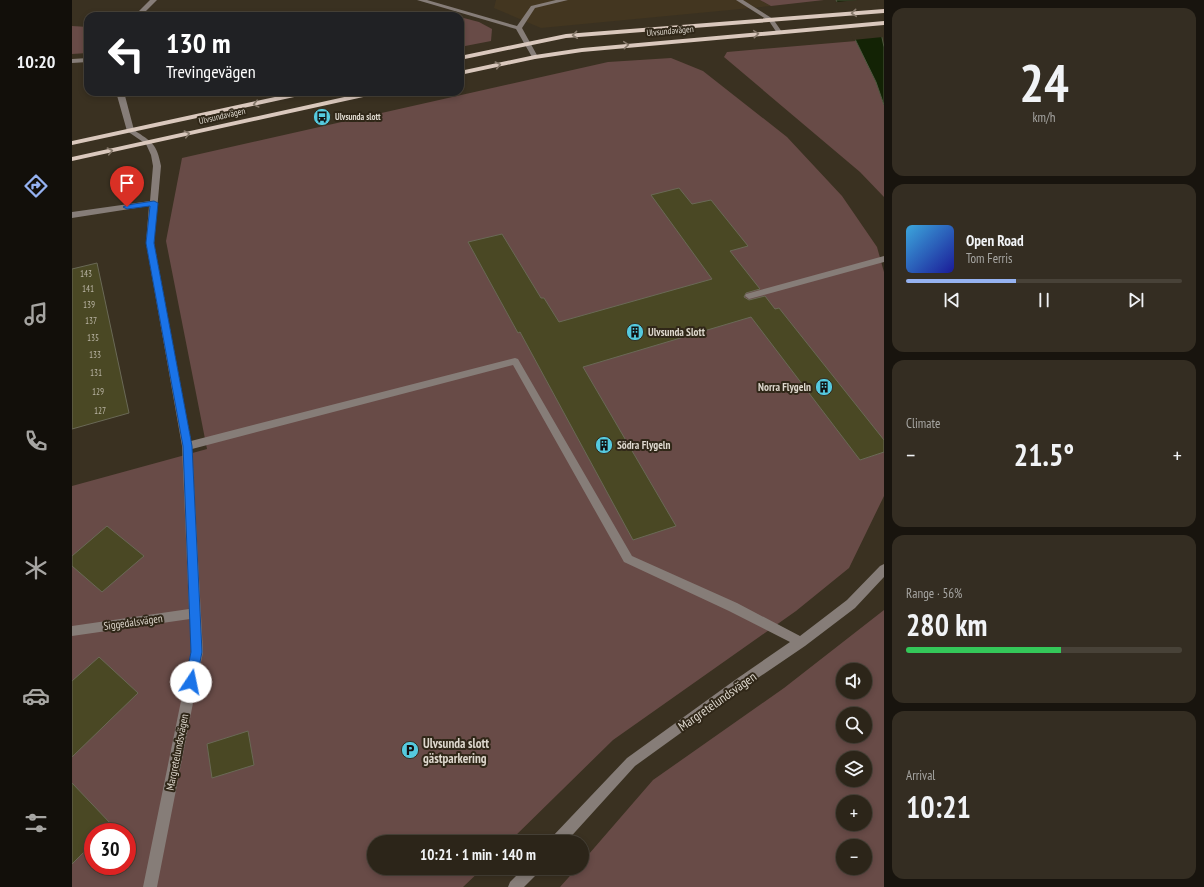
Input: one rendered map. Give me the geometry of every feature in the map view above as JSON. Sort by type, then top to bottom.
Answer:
[{"type":"main road","name":"Ulvsundavägen","points":[[464,57],[566,36],[884,11]]},
{"type":"main road","name":"Ulvsundavägen","points":[[464,73],[535,57],[590,49],[884,23]]},
{"type":"main road","name":"Ulvsundavägen","points":[[72,143],[290,96]]},
{"type":"main road","name":"Ulvsundavägen","points":[[72,159],[359,96]]},
{"type":"street","points":[[140,12],[154,0]]},
{"type":"street","points":[[420,0],[462,12]]},
{"type":"street","points":[[519,28],[533,7],[565,0]]},
{"type":"street","points":[[739,0],[771,20],[779,32]]},
{"type":"street","points":[[464,12],[519,28],[535,57]]},
{"type":"street","points":[[72,61],[84,60]]},
{"type":"street","points":[[121,96],[131,131],[149,143]]},
{"type":"street","name":"Margretelundsvägen","points":[[149,143],[155,155],[158,166],[150,243],[187,446],[197,652],[150,887]]},
{"type":"street","points":[[72,215],[154,203]]},
{"type":"street","points":[[749,296],[884,258]]},
{"type":"street","points":[[187,446],[515,361],[628,559],[734,607],[801,642]]},
{"type":"street","name":"Margretelundsvägen","points":[[563,835],[631,762],[739,684],[801,642],[851,604],[884,569]]},
{"type":"street","name":"Siggedalsvägen","points":[[72,631],[195,613]]},
{"type":"street","points":[[515,887],[526,875]]},
{"type":"shaded area","points":[[496,0],[760,0],[771,6],[541,28],[494,8]]},
{"type":"shaded area","points":[[760,0],[824,0],[771,6]]},
{"type":"shaded area","points":[[836,0],[874,0],[884,47],[884,105],[876,82]]},
{"type":"shaded area","points":[[464,18],[479,22],[492,29],[491,41],[464,46]]},
{"type":"shaded area","points":[[72,26],[84,27],[84,53],[72,54]]},
{"type":"shaded area","points":[[856,41],[876,82],[884,105],[884,197],[860,172],[724,57],[727,52]]},
{"type":"shaded area","points":[[671,58],[703,71],[787,137],[842,196],[877,247],[884,272],[884,496],[849,568],[796,611],[613,740],[516,835],[367,835],[367,875],[476,875],[463,887],[72,887],[72,486],[207,449],[166,241],[182,158],[457,96],[464,96],[464,94],[608,62]]},
{"type":"shaded area","points":[[884,610],[884,887],[560,887],[571,875],[589,875],[589,854],[653,780],[784,688]]},
{"type":"pier","points":[[876,0],[883,37],[853,40],[835,2]]},
{"type":"building","points":[[679,188],[692,204],[711,200],[748,246],[730,251],[760,289],[746,293],[744,297],[749,300],[765,296],[775,309],[779,308],[884,440],[884,452],[860,460],[751,317],[583,367],[676,526],[633,540],[520,332],[518,333],[468,242],[502,234],[541,298],[544,298],[559,322],[712,279],[651,195]]},
{"type":"building","points":[[97,263],[129,413],[72,429],[72,269]]},
{"type":"building","points":[[107,526],[144,556],[102,592],[72,566],[72,556]]},
{"type":"building","points":[[99,657],[138,693],[72,757],[72,681]]},
{"type":"building","points":[[248,731],[254,765],[212,778],[207,744]]},
{"type":"building","points":[[72,783],[110,823],[84,823],[84,852],[72,864]]},
{"type":"place","name":"Ulvsunda slott","points":[[322,117]]},
{"type":"place","name":"Ulvsunda Slott","points":[[635,332]]},
{"type":"place","name":"Norra Flygeln","points":[[824,387]]},
{"type":"place","name":"Södra Flygeln","points":[[604,445]]},
{"type":"place","name":"Ulvsunda slott gästparkering","points":[[410,750]]},
{"type":"route","points":[[127,207],[154,203],[150,243],[187,446],[197,652],[191,682]]}]
